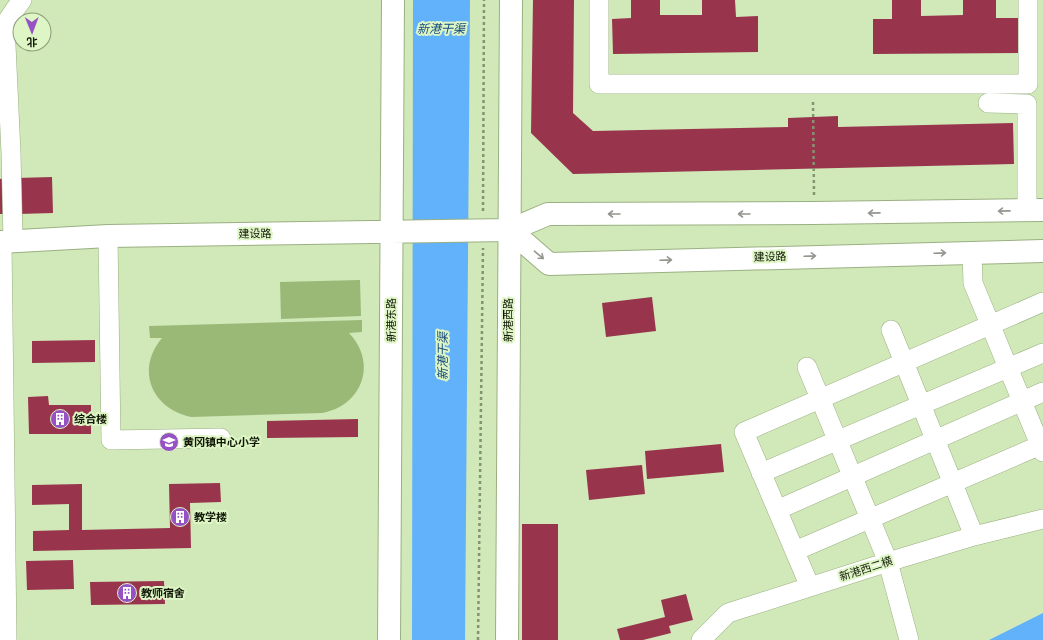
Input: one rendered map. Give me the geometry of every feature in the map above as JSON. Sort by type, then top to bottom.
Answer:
[{"type":"main road","name":"新港东路","points":[[389,640],[393,0]]},
{"type":"main road","name":"新港西路","points":[[508,640],[511,0]]},
{"type":"main road","name":"建设路","points":[[5,241],[108,236],[510,230],[548,214],[1035,211]]},
{"type":"main road","name":"建设路","points":[[510,230],[549,264],[1043,251]]},
{"type":"street","points":[[7,640],[5,241],[11,154],[5,24],[22,0]]},
{"type":"street","points":[[599,0],[599,84],[1028,84]]},
{"type":"street","points":[[1028,0],[1027,104],[1035,211]]},
{"type":"street","points":[[988,103],[1027,104]]},
{"type":"street","points":[[108,236],[111,440],[221,438]]},
{"type":"street","points":[[795,551],[952,483],[1042,447],[973,283],[972,252]]},
{"type":"street","points":[[810,587],[744,432],[1043,302]]},
{"type":"street","points":[[891,330],[974,536]]},
{"type":"street","points":[[761,473],[1043,353]]},
{"type":"street","points":[[807,367],[888,562],[909,640]]},
{"type":"street","points":[[777,510],[1043,392]]},
{"type":"street","name":"新港西二横","points":[[701,640],[728,613],[974,536],[1043,520]]},
{"type":"path","points":[[478,640],[484,0]]},
{"type":"path","points":[[812,84],[814,213]]},
{"type":"green space","points":[[360,280],[361,316],[281,319],[280,282]]},
{"type":"green space","points":[[362,320],[362,332],[349,333],[358,345],[363,357],[364,370],[361,382],[356,393],[347,402],[336,409],[322,413],[191,417],[177,413],[166,406],[158,397],[152,386],[149,375],[150,363],[154,350],[162,338],[150,338],[149,326]]},
{"type":"water","name":"新港干渠","points":[[413,0],[470,0],[465,640],[412,640]]},
{"type":"water","points":[[1043,613],[1043,640],[989,640]]},
{"type":"building","points":[[533,0],[574,0],[573,113],[593,131],[788,127],[788,118],[838,116],[838,127],[1013,123],[1014,164],[573,174],[531,133]]},
{"type":"building","points":[[631,0],[660,0],[660,15],[702,15],[702,0],[735,0],[736,17],[758,16],[758,52],[613,54],[612,19],[631,18]]},
{"type":"building","points":[[892,0],[921,0],[921,16],[963,15],[963,0],[996,0],[996,18],[1018,18],[1019,53],[873,54],[873,19],[892,19]]},
{"type":"building","points":[[52,177],[53,213],[18,214],[17,178]]},
{"type":"building","points":[[5,178],[6,214],[0,214],[0,179]]},
{"type":"building","points":[[652,297],[656,331],[606,337],[602,303]]},
{"type":"building","points":[[95,340],[95,362],[32,363],[32,341]]},
{"type":"building","name":"综合楼","points":[[48,396],[49,405],[91,405],[91,434],[29,434],[28,397]]},
{"type":"building","points":[[358,419],[358,437],[267,438],[267,421]]},
{"type":"building","points":[[721,444],[724,472],[647,479],[645,451]]},
{"type":"building","points":[[642,465],[645,494],[589,500],[586,470]]},
{"type":"building","name":"教学楼","points":[[220,483],[221,502],[190,503],[191,548],[33,551],[33,531],[69,530],[69,504],[32,505],[32,485],[82,484],[82,530],[170,528],[169,484]]},
{"type":"building","points":[[522,524],[558,524],[558,640],[522,640]]},
{"type":"building","points":[[73,560],[74,589],[27,590],[26,561]]},
{"type":"building","name":"教师宿舍","points":[[164,581],[165,604],[91,605],[90,582]]},
{"type":"building","points":[[686,594],[693,620],[669,626],[671,633],[643,640],[620,640],[617,629],[665,617],[661,600]]},
{"type":"place","name":"综合楼","points":[[60,419]]},
{"type":"place","name":"黄冈镇中心小学","points":[[169,442]]},
{"type":"place","name":"教学楼","points":[[180,517]]},
{"type":"place","name":"教师宿舍","points":[[127,593]]}]
